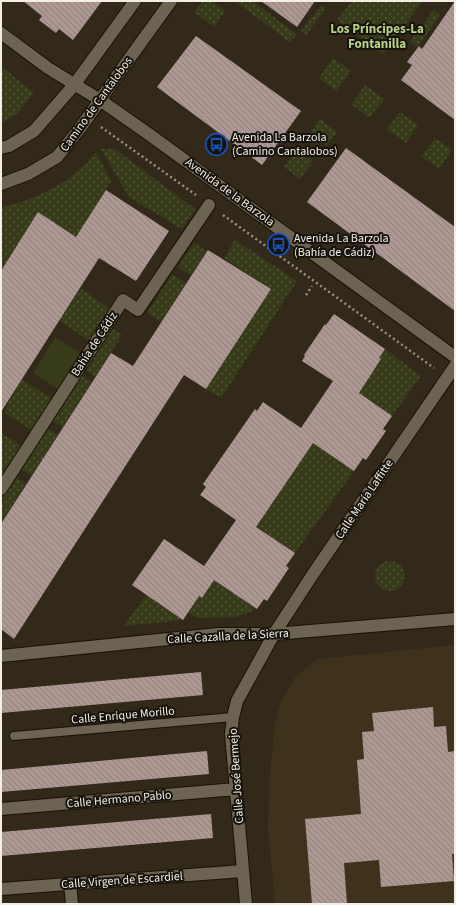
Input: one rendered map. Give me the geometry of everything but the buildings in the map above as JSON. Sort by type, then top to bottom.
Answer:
[{"type":"street","points":[[1,148],[9,146],[34,131],[74,85],[134,1]]},
{"type":"street","name":"Camino de Cantalobos","points":[[1,184],[28,174],[58,157],[171,1]]},
{"type":"street","name":"Avenida de la Barzola","points":[[1,33],[48,68],[100,100],[200,171],[455,357]]},
{"type":"street","name":"Bahía de Cádiz","points":[[1,489],[122,300],[138,310],[209,205]]},
{"type":"street","name":"Calle María Laffitte","points":[[274,634],[313,574],[455,366]]},
{"type":"street","name":"Calle Cazalla de la Sierra","points":[[1,656],[218,634],[274,634],[455,619]]},
{"type":"street","name":"Calle José Bermejo","points":[[246,904],[232,734],[233,717],[237,701],[274,634]]},
{"type":"street","name":"Calle Hermano Pablo","points":[[1,809],[236,789]]},
{"type":"street","name":"Calle Virgen de Escardiel","points":[[1,889],[243,870]]},
{"type":"street","points":[[70,884],[72,904]]},
{"type":"lane","name":"Calle Enrique Morillo","points":[[14,736],[233,717]]},
{"type":"path","points":[[87,118],[447,377]]},
{"type":"path","points":[[306,295],[312,286]]},
{"type":"shaded area","points":[[455,645],[455,904],[275,904],[268,828],[270,774],[275,722],[281,701],[296,676],[317,659]]},
{"type":"green space","points":[[203,1],[212,1],[225,11],[214,27],[194,12]]},
{"type":"green space","points":[[235,1],[252,1],[297,34],[290,42]]},
{"type":"green space","points":[[352,1],[422,2],[383,54],[337,20]]},
{"type":"green space","points":[[322,5],[326,8],[306,35],[301,31]]},
{"type":"green space","points":[[433,10],[440,15],[418,47],[410,42]]},
{"type":"green space","points":[[333,58],[351,71],[336,91],[319,78]]},
{"type":"green space","points":[[1,66],[34,93],[17,114],[1,123]]},
{"type":"green space","points":[[365,85],[384,99],[369,118],[351,104]]},
{"type":"green space","points":[[400,112],[418,125],[406,143],[387,129]]},
{"type":"green space","points":[[320,119],[337,132],[326,146],[310,133]]},
{"type":"green space","points":[[435,138],[452,150],[439,169],[421,156]]},
{"type":"green space","points":[[101,149],[115,149],[195,209],[182,229],[129,197]]},
{"type":"green space","points":[[298,149],[313,161],[300,179],[284,167]]},
{"type":"green space","points":[[96,152],[111,181],[77,237],[39,214],[4,269],[1,267],[1,207],[28,200],[54,188],[77,172]]},
{"type":"green space","points":[[235,240],[297,281],[221,398],[206,389],[271,289],[224,258]]},
{"type":"green space","points":[[194,243],[207,251],[191,275],[178,267]]},
{"type":"green space","points":[[172,274],[186,283],[161,322],[147,313]]},
{"type":"green space","points":[[81,289],[110,309],[89,341],[59,320]]},
{"type":"green space","points":[[111,328],[122,335],[95,377],[85,369]]},
{"type":"green space","points":[[55,337],[80,353],[58,389],[33,373]]},
{"type":"green space","points":[[385,349],[421,376],[392,416],[374,404],[366,416],[353,395],[372,373],[381,360],[379,358]]},
{"type":"green space","points":[[80,375],[92,381],[63,427],[52,420]]},
{"type":"green space","points":[[22,380],[53,399],[33,431],[5,413],[7,405]]},
{"type":"green space","points":[[47,428],[58,435],[32,476],[20,469]]},
{"type":"green space","points":[[1,433],[21,445],[3,475],[1,473]]},
{"type":"green space","points":[[314,437],[354,471],[295,553],[277,541],[251,530]]},
{"type":"green space","points":[[16,477],[26,483],[1,524],[1,501]]},
{"type":"green space","points":[[390,561],[401,565],[405,576],[401,587],[390,591],[379,587],[375,576],[379,565]]},
{"type":"green space","points":[[214,573],[255,608],[251,612],[235,617],[197,618],[188,612],[199,596],[202,598],[211,584]]},
{"type":"green space","points":[[146,595],[183,620],[124,626]]},
{"type":"place","name":"Avenida La Barzola (Camino Cantalobos)","points":[[216,144]]},
{"type":"place","name":"Avenida La Barzola (Bahía de Cádiz)","points":[[278,245]]},
{"type":"district","name":"Los Príncipes-La Fontanilla","points":[[377,36]]}]
